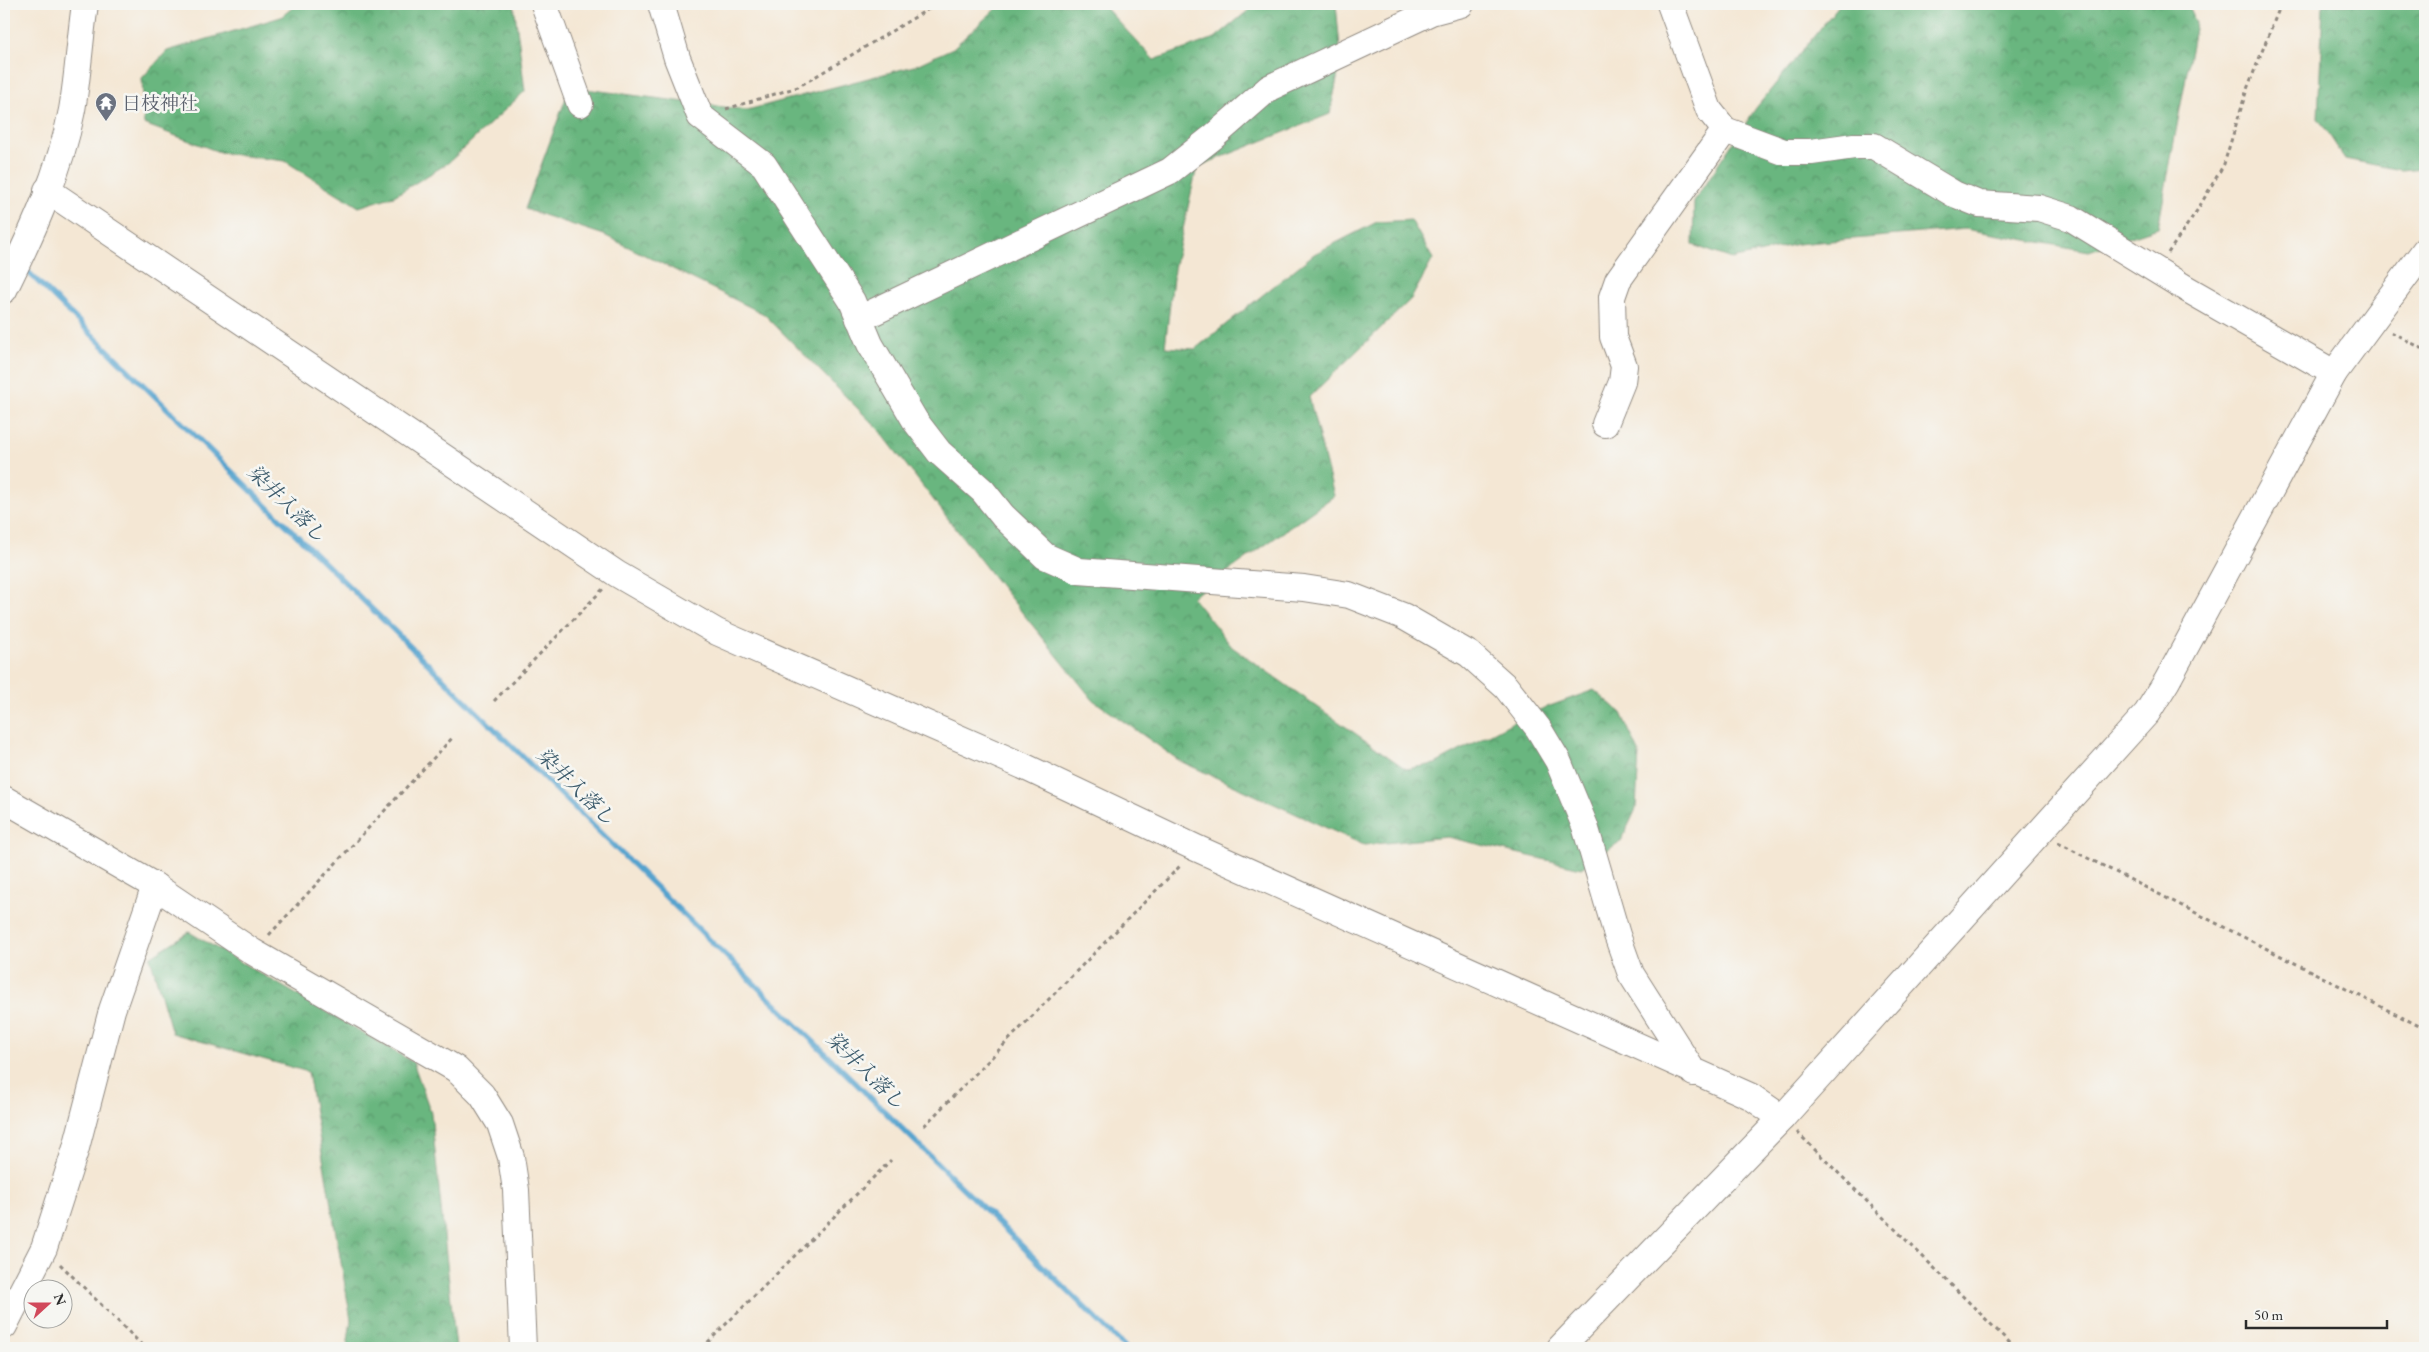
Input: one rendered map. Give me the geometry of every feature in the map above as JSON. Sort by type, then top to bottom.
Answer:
[{"type":"street","points":[[5,286],[26,244],[62,147],[72,110],[85,4]]},
{"type":"street","points":[[544,4],[580,104]]},
{"type":"street","points":[[661,4],[677,58],[700,116],[764,165],[852,301],[870,344],[916,422],[939,452],[983,491],[1004,516],[1045,556],[1079,571],[1304,588],[1349,595],[1403,616],[1469,654],[1506,687],[1538,728],[1558,761],[1586,826],[1617,935],[1631,974],[1694,1073]]},
{"type":"street","points":[[859,319],[1170,171],[1213,137],[1269,88],[1431,12],[1461,4]]},
{"type":"street","points":[[1670,4],[1709,110],[1725,130],[1784,152],[1811,152],[1854,146],[1874,146],[1954,194],[1979,204],[2039,208],[2071,218],[2156,270],[2334,373]]},
{"type":"street","points":[[1605,424],[1622,382],[1624,366],[1613,337],[1612,297],[1618,280],[1725,130]]},
{"type":"street","points":[[47,190],[617,574],[717,632],[1024,766],[1196,848],[1694,1073],[1750,1096],[1782,1118]]},
{"type":"street","points":[[1560,1348],[1782,1118],[2147,713],[2167,681],[2334,373],[2425,250]]},
{"type":"street","points":[[4,799],[155,886],[253,952],[456,1070],[482,1095],[500,1124],[511,1157],[516,1190],[523,1348]]},
{"type":"street","points":[[4,1326],[44,1248],[76,1148],[112,1010],[155,886]]},
{"type":"path","points":[[700,116],[798,87],[937,4]]},
{"type":"path","points":[[2156,270],[2198,209],[2224,164],[2247,89],[2281,4]]},
{"type":"path","points":[[2372,323],[2425,350]]},
{"type":"path","points":[[494,701],[617,574]]},
{"type":"path","points":[[253,952],[454,736]]},
{"type":"path","points":[[2039,833],[2425,1029]]},
{"type":"path","points":[[924,1126],[1173,875],[1196,848]]},
{"type":"path","points":[[1782,1118],[2015,1348]]},
{"type":"path","points":[[702,1348],[891,1160]]},
{"type":"path","points":[[44,1248],[145,1348]]},
{"type":"green space","points":[[297,4],[514,4],[525,91],[448,163],[394,196],[359,207],[285,161],[222,153],[144,124],[142,78],[167,51],[281,17]]},
{"type":"green space","points":[[1001,4],[1102,4],[1154,60],[1215,38],[1250,9],[1251,4],[1336,4],[1341,59],[1330,114],[1197,167],[1174,269],[1165,347],[1195,349],[1314,254],[1377,222],[1411,220],[1433,259],[1411,299],[1309,397],[1334,496],[1192,597],[1232,647],[1406,769],[1435,764],[1528,714],[1594,690],[1621,713],[1639,752],[1636,809],[1621,841],[1581,868],[1447,837],[1364,845],[1180,761],[1093,700],[995,579],[879,430],[764,314],[604,235],[525,209],[570,87],[747,110],[914,66],[953,48]]},
{"type":"green space","points":[[1840,4],[2187,4],[2196,23],[2158,228],[2089,251],[1965,229],[1797,244],[1732,259],[1693,245],[1694,201],[1756,108]]},
{"type":"green space","points":[[2323,4],[2425,4],[2425,168],[2400,170],[2345,159],[2318,118]]},
{"type":"green space","points":[[189,932],[413,1062],[431,1113],[456,1348],[347,1348],[351,1320],[308,1072],[172,1033],[150,957]]},
{"type":"waterway","name":"染井入落し","points":[[4,248],[13,257]]},
{"type":"waterway","name":"染井入落し","points":[[23,267],[1126,1348]]},
{"type":"place","name":"日枝神社","points":[[106,122]]}]
